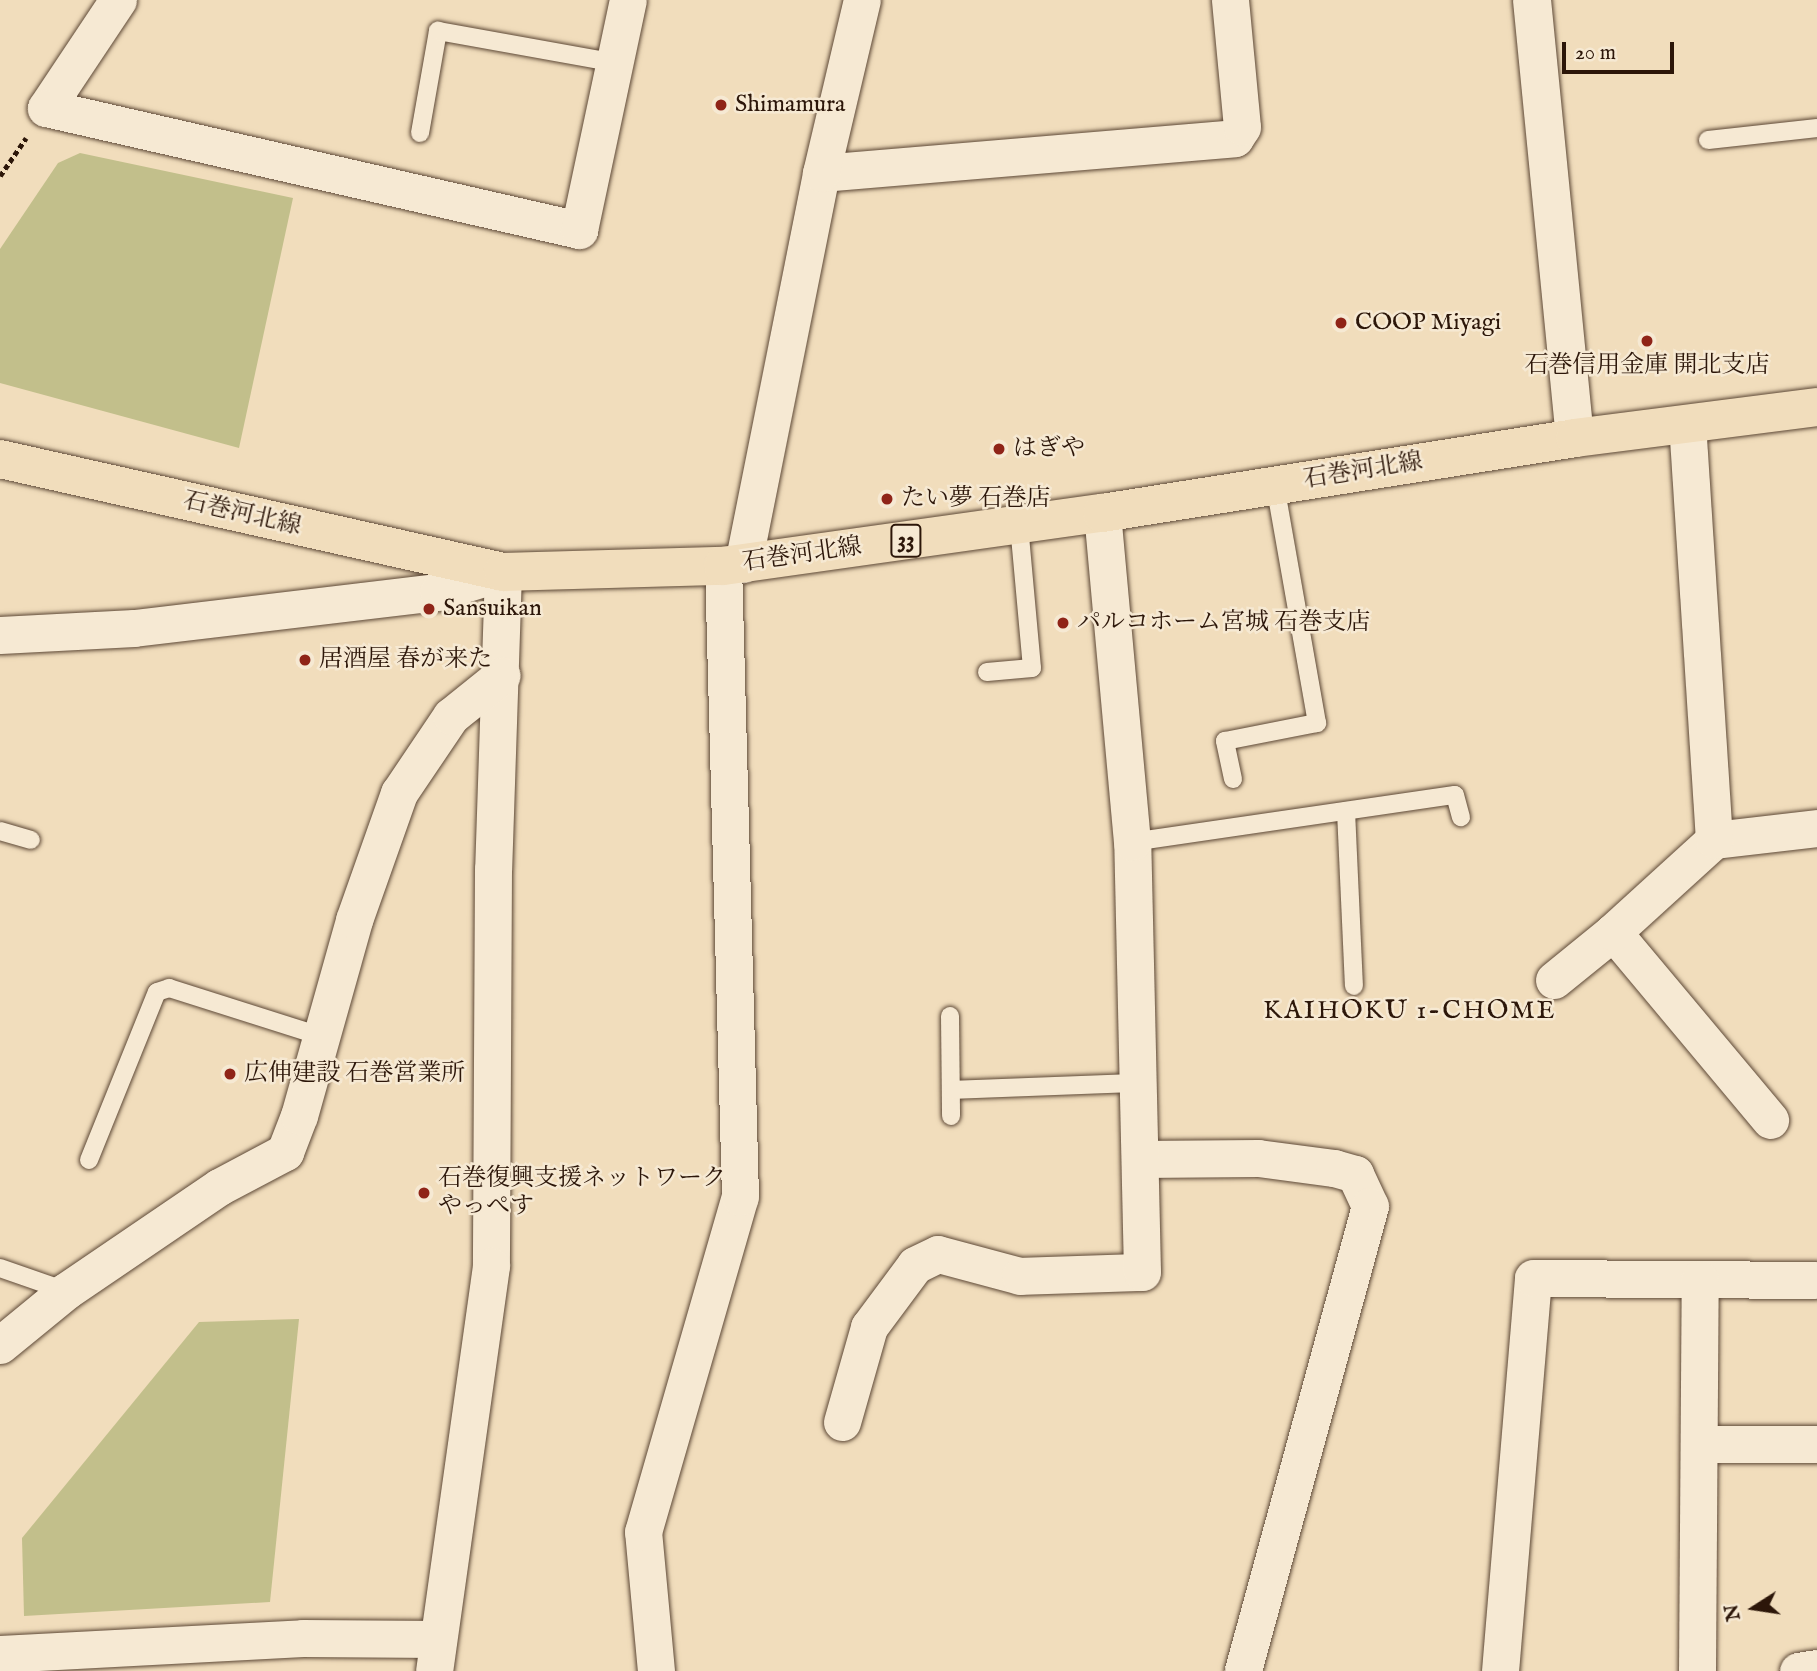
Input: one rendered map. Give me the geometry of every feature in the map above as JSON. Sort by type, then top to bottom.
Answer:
[{"type":"main road","name":"石巻河北線","points":[[0,459],[503,572],[733,565],[1102,513],[1575,438],[1817,407]]},
{"type":"street","points":[[118,0],[46,108],[579,230],[628,0]]},
{"type":"street","points":[[656,1671],[643,1532],[740,1197],[733,565],[862,0]]},
{"type":"street","points":[[821,173],[1235,138],[1241,127],[1230,0]]},
{"type":"street","points":[[1532,0],[1575,438]]},
{"type":"street","points":[[1687,424],[1714,840]]},
{"type":"street","points":[[842,1422],[869,1327],[915,1265],[938,1254],[1020,1276],[1142,1272],[1132,842],[1102,513]]},
{"type":"street","points":[[0,635],[134,628],[438,592],[503,572],[502,675],[493,869],[491,1266],[436,1655],[303,1638],[0,1654]]},
{"type":"street","points":[[0,1345],[66,1291],[219,1187],[285,1152],[299,1116],[354,920],[399,793],[451,716],[502,675]]},
{"type":"street","points":[[1554,980],[1614,932],[1714,840],[1817,828]]},
{"type":"street","points":[[1614,932],[1770,1120]]},
{"type":"street","points":[[1140,1159],[1258,1158],[1334,1168],[1355,1174],[1370,1206],[1243,1671]]},
{"type":"street","points":[[1500,1671],[1533,1278],[1815,1280]]},
{"type":"street","points":[[1697,1671],[1700,1279]]},
{"type":"street","points":[[1699,1444],[1817,1444]]},
{"type":"street","points":[[1797,1671],[1817,1668]]},
{"type":"lane","points":[[420,133],[438,31],[615,63]]},
{"type":"lane","points":[[1708,140],[1817,128]]},
{"type":"lane","points":[[1233,779],[1225,741],[1317,723],[1275,485]]},
{"type":"lane","points":[[987,672],[1032,668],[1019,525]]},
{"type":"lane","points":[[1132,842],[1455,795],[1461,817]]},
{"type":"lane","points":[[1346,811],[1354,986]]},
{"type":"lane","points":[[0,831],[31,840]]},
{"type":"lane","points":[[89,1160],[157,992],[169,988],[320,1036]]},
{"type":"lane","points":[[950,1016],[951,1116]]},
{"type":"lane","points":[[952,1090],[1138,1083]]},
{"type":"lane","points":[[0,1268],[66,1291]]},
{"type":"path","points":[[0,176],[46,108]]},
{"type":"shaded area","points":[[80,153],[293,198],[239,448],[0,383],[0,249],[58,163]]},
{"type":"shaded area","points":[[299,1319],[270,1602],[24,1616],[22,1538],[199,1322]]},
{"type":"place","name":"Shimamura","points":[[721,105]]},
{"type":"place","name":"COOP Miyagi","points":[[1341,323]]},
{"type":"place","name":"石巻信用金庫 開北支店","points":[[1647,341]]},
{"type":"place","name":"はぎや","points":[[999,449]]},
{"type":"place","name":"たい夢 石巻店","points":[[887,499]]},
{"type":"place","name":"Sansuikan","points":[[429,609]]},
{"type":"place","name":"パルコホーム宮城 石巻支店","points":[[1063,623]]},
{"type":"place","name":"居酒屋 春が来た","points":[[305,660]]},
{"type":"place","name":"広伸建設 石巻営業所","points":[[230,1074]]},
{"type":"place","name":"石巻復興支援ネットワーク やっぺす","points":[[424,1193]]},
{"type":"district","name":"KAIHOKU 1-CHOME","points":[[1410,1011]]}]
